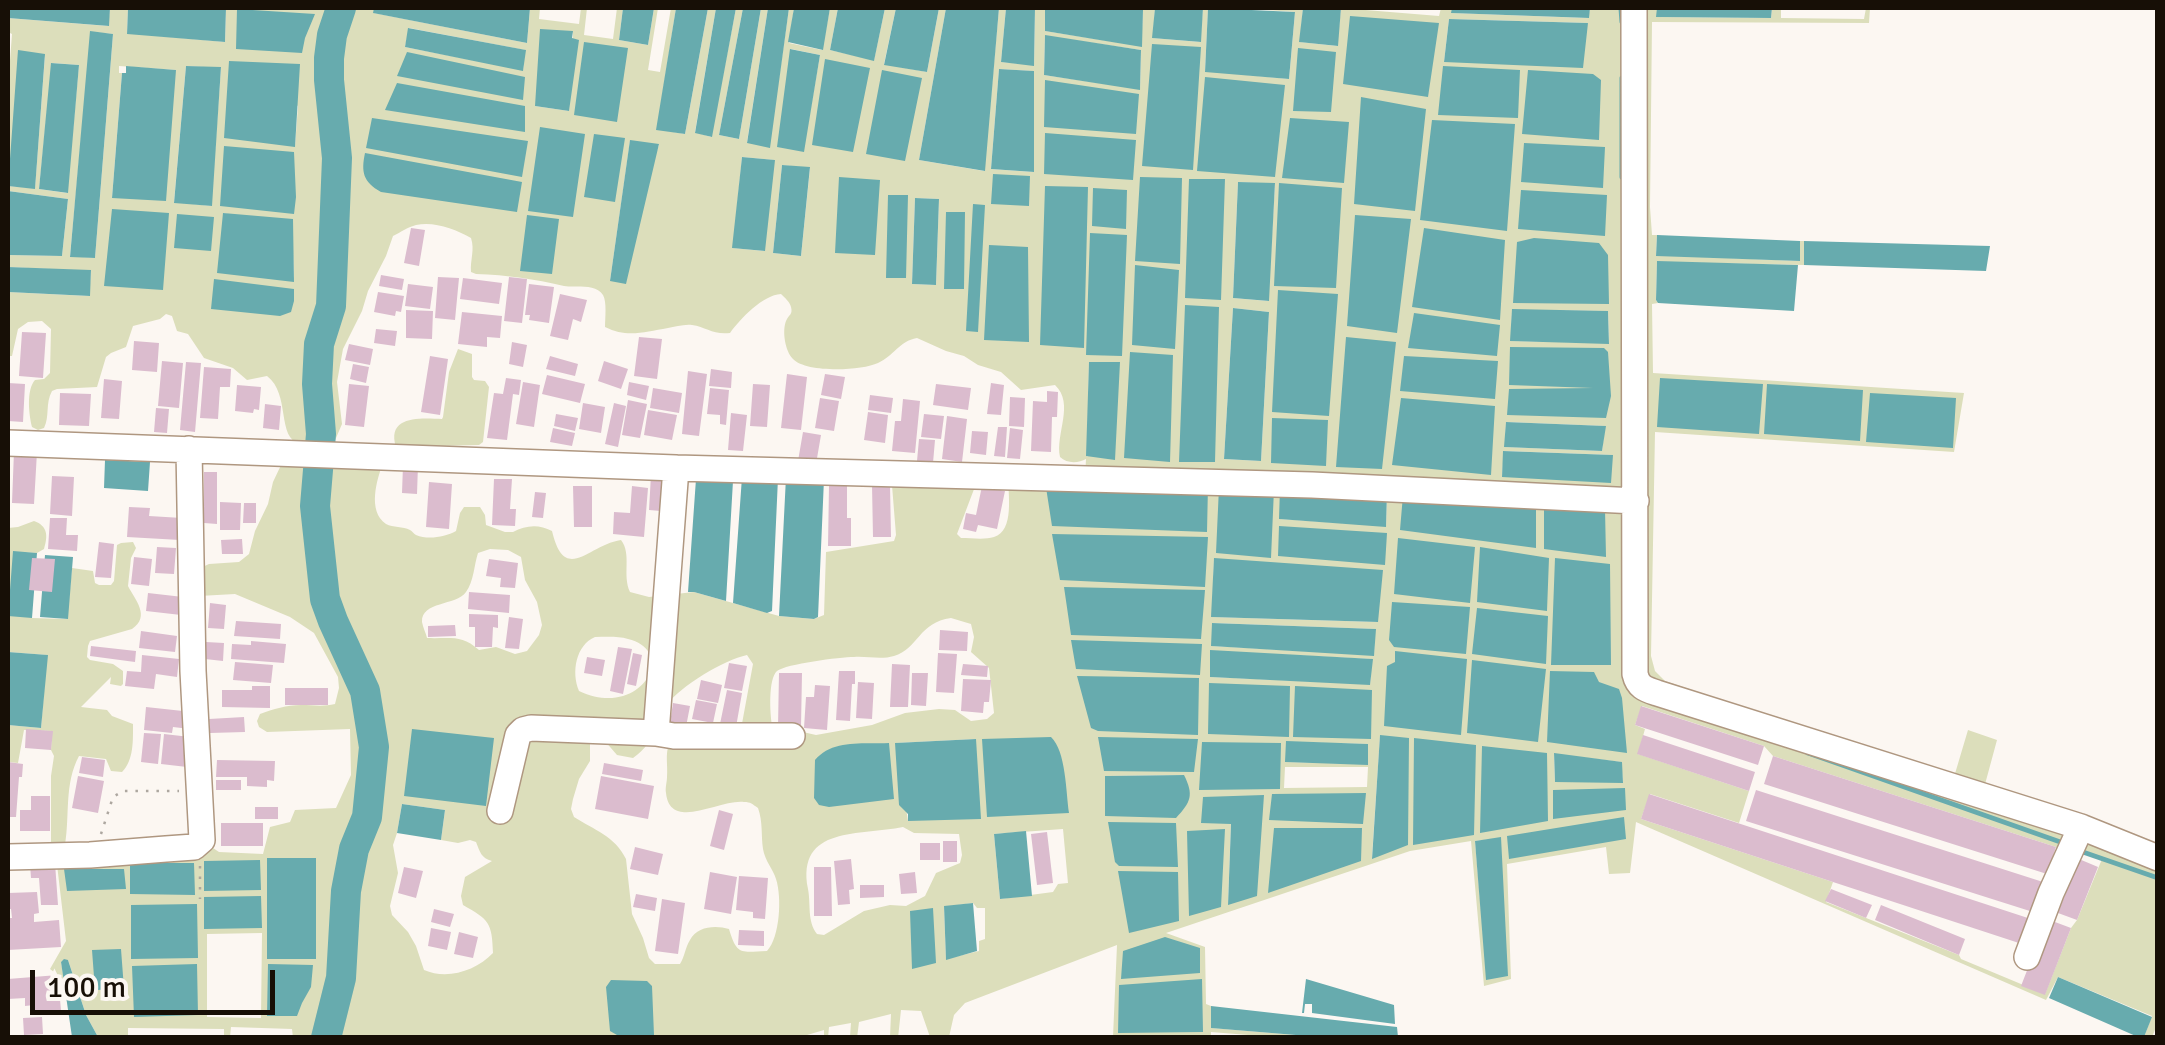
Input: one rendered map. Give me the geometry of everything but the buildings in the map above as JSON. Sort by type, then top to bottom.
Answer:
[{"type":"street","points":[[1634,8],[1626,500],[1635,674],[1641,687],[2075,841],[2158,858]]},
{"type":"street","points":[[8,443],[676,468],[1312,485],[1626,500]]},
{"type":"street","points":[[8,857],[194,846],[202,840],[193,671],[189,449]]},
{"type":"street","points":[[656,733],[676,468]]},
{"type":"street","points":[[500,811],[515,742],[523,730],[530,728],[674,736],[792,736]]},
{"type":"street","points":[[2027,957],[2075,841]]},
{"type":"path","points":[[95,854],[113,797],[123,791],[177,791]]},
{"type":"path","points":[[194,846],[200,864],[200,899]]},
{"type":"green space","points":[[110,8],[128,8],[127,33],[225,42],[226,9],[216,8],[375,8],[374,13],[527,43],[530,8],[540,8],[539,19],[579,24],[581,8],[587,8],[584,35],[613,39],[617,8],[623,8],[619,40],[648,45],[654,8],[658,8],[648,70],[660,72],[671,8],[676,8],[657,129],[685,134],[708,8],[716,8],[695,132],[711,137],[736,8],[743,8],[719,135],[739,139],[761,8],[768,8],[747,142],[769,147],[789,8],[794,8],[789,43],[822,50],[830,8],[838,8],[830,50],[874,60],[885,8],[896,8],[884,64],[927,72],[939,8],[946,8],[919,160],[984,171],[999,8],[1006,8],[1001,62],[1034,65],[1035,8],[1045,8],[1045,31],[1141,46],[1143,11],[1126,8],[1155,8],[1153,38],[1200,42],[1203,8],[1208,8],[1205,71],[1289,79],[1295,12],[1237,8],[1303,8],[1300,42],[1337,46],[1341,8],[1439,16],[1441,8],[1452,8],[1452,13],[1588,18],[1590,8],[1657,8],[1657,17],[1771,18],[1772,8],[1781,8],[1781,18],[1864,19],[1866,8],[1870,8],[1869,23],[1652,22],[1650,207],[1652,235],[1657,235],[1656,255],[1799,261],[1800,241],[1804,241],[1804,265],[1657,262],[1658,303],[1652,304],[1653,373],[1964,393],[1954,452],[1655,432],[1651,656],[1655,671],[1665,681],[1954,777],[1968,730],[1997,740],[1984,788],[2157,849],[2157,1025],[2152,1037],[2144,1037],[2152,1016],[2058,977],[2046,1000],[1636,822],[1630,873],[1609,874],[1606,847],[1507,864],[1511,979],[1484,986],[1471,841],[1410,851],[1166,933],[1205,947],[1206,1004],[1211,1006],[1212,1028],[1320,1037],[1211,1032],[1211,1037],[1113,1037],[1117,945],[965,1003],[954,1015],[949,1037],[930,1037],[921,1011],[901,1010],[898,1038],[890,1037],[891,1014],[859,1022],[857,1038],[850,1037],[851,1023],[829,1027],[828,1038],[824,1037],[824,1030],[797,1038],[293,1038],[292,1029],[231,1027],[230,1037],[224,1037],[224,1029],[128,1028],[128,1037],[98,1037],[86,1015],[68,960],[61,962],[64,980],[50,969],[66,941],[56,856],[210,846],[219,852],[263,854],[270,827],[290,822],[295,810],[336,808],[351,775],[350,729],[267,732],[257,721],[260,714],[280,708],[335,704],[338,677],[314,633],[290,617],[235,594],[199,596],[198,569],[209,564],[239,562],[249,554],[282,463],[383,463],[375,495],[380,518],[421,537],[456,531],[464,507],[480,507],[486,525],[505,532],[532,526],[552,531],[557,547],[571,559],[621,540],[630,592],[649,597],[694,592],[779,616],[814,619],[824,615],[826,552],[894,541],[891,473],[979,476],[957,534],[961,538],[986,538],[1001,533],[1008,520],[1008,476],[1085,478],[1086,459],[1073,462],[1060,457],[1064,401],[1055,385],[1021,390],[1001,372],[917,338],[870,366],[809,367],[793,359],[786,346],[785,325],[791,310],[781,294],[760,303],[730,333],[689,325],[621,332],[605,327],[605,302],[599,291],[476,274],[471,272],[471,238],[430,224],[413,226],[393,236],[368,291],[343,349],[337,382],[342,424],[333,445],[304,445],[293,440],[285,425],[279,393],[267,376],[247,380],[233,368],[204,358],[188,334],[177,331],[172,316],[166,314],[133,326],[126,347],[106,357],[97,387],[52,391],[46,423],[38,430],[32,427],[29,396],[35,380],[50,373],[51,329],[42,321],[28,322],[18,329],[12,356],[8,356],[8,292],[89,296],[91,271],[8,267],[8,255],[62,256],[68,199],[8,191],[8,186],[35,188],[45,55],[8,169],[12,34],[8,32],[8,18],[108,26]],"holes":[[[1449,19],[1588,23],[1588,24],[1444,62]],[[409,28],[525,50],[523,70],[405,47]],[[91,32],[113,34],[95,258],[70,256]],[[573,32],[569,111],[535,106]],[[1045,36],[1141,50],[1140,89],[1044,75]],[[791,49],[820,55],[803,152]],[[229,61],[298,106],[295,146]],[[52,63],[79,65],[67,193],[39,189]],[[119,66],[176,70],[112,198],[122,73]],[[186,66],[221,68],[211,206],[174,202]],[[999,69],[1033,71],[1033,172],[991,169]],[[630,141],[659,145],[610,281]],[[742,157],[774,160],[764,251],[733,248]],[[782,165],[810,168],[801,256],[773,253]],[[1238,182],[1275,184],[1268,301],[1233,298]],[[915,198],[939,199],[936,285],[912,284]],[[223,213],[292,228],[294,278]],[[1233,308],[1269,312],[1261,461],[1224,459]],[[1512,310],[1608,311],[1609,343],[1511,341]],[[1089,362],[1119,362],[1087,457]],[[1506,422],[1605,426],[1602,451],[1505,447]],[[1504,451],[1612,455],[1502,476]],[[1280,489],[1387,493],[1386,526],[1280,519]],[[508,550],[521,557],[542,625],[527,651],[515,654],[496,647],[479,650],[461,639],[427,638],[423,615],[466,592],[478,553]],[[1214,559],[1378,622],[1212,617]],[[951,618],[971,624],[971,652],[989,668],[994,713],[987,719],[971,721],[955,710],[905,713],[872,725],[816,735],[772,725],[771,689],[777,671],[826,660],[884,658],[909,648],[940,620]],[[1212,623],[1375,629],[1374,655],[1212,646]],[[595,637],[620,637],[643,646],[651,656],[651,668],[646,680],[635,690],[620,697],[601,698],[579,691],[575,676],[583,646]],[[1210,651],[1372,659],[1370,684],[1210,677]],[[747,655],[753,664],[741,729],[669,744],[666,793],[676,810],[686,812],[734,802],[748,802],[758,808],[764,853],[778,887],[777,927],[767,951],[741,950],[729,929],[713,927],[693,935],[680,964],[655,964],[632,914],[626,859],[610,839],[574,817],[571,809],[579,779],[590,761],[590,744],[604,740],[617,755],[633,758],[647,745],[673,698],[703,675]],[[1642,706],[1764,746],[1773,756],[2056,847],[2068,857],[2073,848],[2102,859],[2045,994],[1826,902],[1833,882],[1641,819],[1650,794],[1739,823],[1749,791],[1638,754],[1645,729],[1635,725]],[[1380,736],[1409,739],[1373,858],[1372,857]],[[976,739],[908,821],[896,743]],[[1286,742],[1368,744],[1368,764],[1286,762]],[[1554,754],[1621,762],[1623,782],[1555,782]],[[1285,767],[1368,767],[1367,787],[1284,788]],[[1183,775],[1106,816],[1106,776]],[[402,804],[445,810],[441,840],[476,842],[483,856],[492,861],[465,877],[461,896],[463,905],[487,923],[493,953],[461,972],[442,974],[424,970],[416,946],[392,915],[390,906],[398,873],[393,845]],[[1231,823],[1257,895],[1228,904]],[[903,827],[914,833],[959,834],[962,855],[960,863],[936,873],[925,896],[906,906],[864,911],[824,935],[817,934],[812,924],[807,868],[812,854],[835,837]],[[1063,829],[1068,883],[1058,884],[1053,892],[1000,899],[994,834]],[[1501,838],[1487,980],[1475,841]],[[973,903],[977,908],[985,908],[985,939],[979,941],[979,951],[946,959],[944,907]],[[262,933],[261,1018],[207,1017],[207,934]]]},
{"type":"green space","points":[[458,349],[472,354],[472,377],[485,381],[489,387],[483,442],[396,447],[394,437],[401,424],[416,419],[442,419],[449,372]]},
{"type":"green space","points":[[34,521],[46,532],[44,549],[37,553],[13,552],[32,618],[67,619],[72,568],[93,571],[95,583],[111,585],[117,545],[133,542],[136,548],[128,586],[141,613],[132,629],[90,641],[87,657],[123,671],[123,684],[110,684],[111,677],[81,707],[107,710],[133,724],[129,762],[122,772],[111,771],[106,759],[79,756],[69,789],[65,845],[53,848],[52,731],[24,730],[18,763],[8,762],[8,725],[41,728],[47,655],[8,652],[8,528]]},
{"type":"water","points":[[8,8],[110,8],[109,26],[8,18]]},
{"type":"water","points":[[128,8],[226,8],[225,42],[127,34]]},
{"type":"water","points":[[374,8],[530,8],[527,43],[373,13]]},
{"type":"water","points":[[623,8],[654,8],[648,45],[619,40]]},
{"type":"water","points":[[676,8],[708,8],[685,134],[656,130]]},
{"type":"water","points":[[716,8],[736,8],[712,137],[695,133]]},
{"type":"water","points":[[743,8],[761,8],[739,139],[719,135]]},
{"type":"water","points":[[768,8],[789,8],[770,148],[747,143]]},
{"type":"water","points":[[794,8],[830,8],[823,50],[788,42]]},
{"type":"water","points":[[838,8],[885,8],[874,61],[830,50]]},
{"type":"water","points":[[896,8],[939,8],[927,72],[884,65]]},
{"type":"water","points":[[946,8],[999,8],[985,171],[919,160]]},
{"type":"water","points":[[1006,8],[1035,8],[1034,66],[1001,62]]},
{"type":"water","points":[[1045,8],[1143,10],[1142,47],[1045,31]]},
{"type":"water","points":[[1155,8],[1203,8],[1201,42],[1152,38]]},
{"type":"water","points":[[1208,8],[1295,12],[1289,79],[1205,72]]},
{"type":"water","points":[[1303,8],[1341,8],[1338,46],[1299,42]]},
{"type":"water","points":[[1452,8],[1590,8],[1589,18],[1451,13]]},
{"type":"water","points":[[1657,8],[1772,8],[1771,18],[1656,17]]},
{"type":"water","points":[[237,9],[315,14],[302,53],[236,49]]},
{"type":"water","points":[[1350,16],[1439,23],[1428,97],[1343,84]]},
{"type":"water","points":[[1449,19],[1588,23],[1583,68],[1444,62]]},
{"type":"water","points":[[408,28],[526,50],[523,71],[405,47]]},
{"type":"water","points":[[540,29],[573,31],[572,38],[579,40],[569,111],[535,106]]},
{"type":"water","points":[[90,31],[113,34],[95,258],[70,257]]},
{"type":"water","points":[[1045,35],[1141,50],[1140,90],[1044,75]]},
{"type":"water","points":[[584,42],[628,48],[617,122],[574,115]]},
{"type":"water","points":[[1152,44],[1201,47],[1193,170],[1142,166]]},
{"type":"water","points":[[1298,48],[1336,52],[1331,112],[1293,111]]},
{"type":"water","points":[[790,49],[820,55],[804,152],[777,147]]},
{"type":"water","points":[[18,50],[45,54],[35,189],[8,186]]},
{"type":"water","points":[[407,52],[525,77],[523,100],[397,76]]},
{"type":"water","points":[[825,59],[870,68],[853,152],[812,145]]},
{"type":"water","points":[[229,61],[300,64],[295,147],[224,138]]},
{"type":"water","points":[[51,63],[79,65],[68,193],[39,189]]},
{"type":"water","points":[[126,66],[176,70],[166,201],[112,198],[122,73],[126,73]]},
{"type":"water","points":[[186,66],[221,67],[212,206],[174,203]]},
{"type":"water","points":[[1443,66],[1520,70],[1518,118],[1438,115]]},
{"type":"water","points":[[999,69],[1034,71],[1034,172],[991,169]]},
{"type":"water","points":[[882,70],[922,78],[905,161],[866,154]]},
{"type":"water","points":[[1528,70],[1593,74],[1601,80],[1599,140],[1522,134]]},
{"type":"water","points":[[1205,77],[1285,85],[1275,177],[1197,171]]},
{"type":"water","points":[[1045,80],[1139,94],[1136,134],[1044,127]]},
{"type":"water","points":[[397,83],[525,106],[525,132],[385,110]]},
{"type":"water","points":[[1361,97],[1426,109],[1415,211],[1354,204]]},
{"type":"water","points":[[372,118],[528,141],[522,177],[366,148]]},
{"type":"water","points":[[1290,118],[1349,122],[1344,183],[1282,178]]},
{"type":"water","points":[[1432,120],[1515,124],[1507,231],[1420,220]]},
{"type":"water","points":[[540,127],[585,134],[573,217],[528,211]]},
{"type":"water","points":[[1045,133],[1136,140],[1133,180],[1044,174]]},
{"type":"water","points":[[594,134],[625,138],[615,202],[584,197]]},
{"type":"water","points":[[630,140],[659,144],[626,284],[610,281]]},
{"type":"water","points":[[1524,143],[1605,147],[1603,188],[1521,182]]},
{"type":"water","points":[[224,146],[294,152],[294,214],[220,206]]},
{"type":"water","points":[[365,153],[522,182],[517,212],[381,192],[365,176]]},
{"type":"water","points":[[742,157],[775,160],[765,251],[732,248]]},
{"type":"water","points":[[782,165],[810,167],[801,256],[773,253]]},
{"type":"water","points":[[993,174],[1030,176],[1029,206],[991,204]]},
{"type":"water","points":[[839,177],[880,180],[875,255],[835,253]]},
{"type":"water","points":[[1140,177],[1182,178],[1180,264],[1135,261]]},
{"type":"water","points":[[1189,179],[1225,179],[1221,300],[1185,298]]},
{"type":"water","points":[[1238,182],[1275,183],[1269,301],[1233,298]]},
{"type":"water","points":[[1279,183],[1342,188],[1336,288],[1274,286]]},
{"type":"water","points":[[1045,186],[1088,187],[1084,348],[1040,345]]},
{"type":"water","points":[[1093,188],[1127,190],[1126,229],[1092,226]]},
{"type":"water","points":[[1521,190],[1607,195],[1605,236],[1518,229]]},
{"type":"water","points":[[8,191],[68,199],[62,256],[8,255]]},
{"type":"water","points":[[888,195],[908,195],[906,278],[886,278]]},
{"type":"water","points":[[915,198],[939,199],[936,285],[912,284]]},
{"type":"water","points":[[973,204],[985,205],[978,332],[966,331]]},
{"type":"water","points":[[112,209],[169,213],[163,290],[104,286]]},
{"type":"water","points":[[946,212],[965,212],[964,289],[944,289]]},
{"type":"water","points":[[223,213],[293,219],[294,282],[217,273]]},
{"type":"water","points":[[177,214],[214,217],[211,251],[174,248]]},
{"type":"water","points":[[527,215],[559,219],[552,274],[520,271]]},
{"type":"water","points":[[1355,215],[1411,219],[1397,333],[1347,326]]},
{"type":"water","points":[[1424,228],[1505,240],[1500,320],[1412,307]]},
{"type":"water","points":[[1090,233],[1127,235],[1122,356],[1086,355]]},
{"type":"water","points":[[1657,235],[1800,241],[1800,261],[1656,256]]},
{"type":"water","points":[[1534,238],[1599,243],[1608,255],[1609,304],[1513,303],[1517,242]]},
{"type":"water","points":[[1804,241],[1990,246],[1986,271],[1804,265]]},
{"type":"water","points":[[989,245],[1028,247],[1029,342],[984,340]]},
{"type":"water","points":[[1657,261],[1798,265],[1794,311],[1658,303]]},
{"type":"water","points":[[1135,265],[1179,270],[1175,349],[1132,345]]},
{"type":"water","points":[[8,267],[91,270],[90,296],[8,292]]},
{"type":"water","points":[[214,279],[294,289],[291,312],[280,316],[211,309]]},
{"type":"water","points":[[1278,290],[1338,294],[1329,416],[1272,412]]},
{"type":"water","points":[[1185,305],[1219,307],[1215,462],[1179,462]]},
{"type":"water","points":[[1233,308],[1269,312],[1261,461],[1224,459]]},
{"type":"water","points":[[1512,309],[1608,311],[1609,344],[1510,341]]},
{"type":"water","points":[[1414,313],[1500,325],[1497,356],[1408,348]]},
{"type":"water","points":[[1346,337],[1396,342],[1382,469],[1336,467]]},
{"type":"water","points":[[1510,347],[1604,348],[1608,352],[1611,396],[1606,418],[1507,415],[1509,389],[1593,388],[1509,385]]},
{"type":"water","points":[[1130,352],[1173,355],[1170,462],[1124,458]]},
{"type":"water","points":[[1404,356],[1498,361],[1495,399],[1400,391]]},
{"type":"water","points":[[1089,362],[1120,362],[1115,460],[1086,456]]},
{"type":"water","points":[[1660,378],[1763,384],[1759,434],[1657,427]]},
{"type":"water","points":[[1767,384],[1863,390],[1860,441],[1764,434]]},
{"type":"water","points":[[1870,393],[1956,398],[1953,448],[1866,442]]},
{"type":"water","points":[[1401,398],[1495,406],[1491,475],[1392,465]]},
{"type":"water","points":[[1272,418],[1328,420],[1326,466],[1271,463]]},
{"type":"water","points":[[1506,422],[1606,426],[1602,451],[1504,447]]},
{"type":"water","points":[[1503,451],[1613,455],[1611,483],[1502,477]]},
{"type":"water","points":[[105,460],[150,462],[148,491],[104,488]]},
{"type":"water","points":[[742,477],[778,478],[772,611],[767,613],[733,603]]},
{"type":"water","points":[[786,477],[824,479],[818,617],[814,619],[779,616]]},
{"type":"water","points":[[696,479],[733,481],[726,601],[688,592]]},
{"type":"water","points":[[1045,481],[1208,485],[1207,532],[1052,526]]},
{"type":"water","points":[[1219,487],[1274,489],[1271,558],[1216,553]]},
{"type":"water","points":[[1280,488],[1387,493],[1386,527],[1279,519]]},
{"type":"water","points":[[1403,495],[1536,504],[1536,548],[1400,530]]},
{"type":"water","points":[[1544,503],[1605,509],[1606,557],[1544,549]]},
{"type":"water","points":[[1279,526],[1387,533],[1385,565],[1278,556]]},
{"type":"water","points":[[1052,534],[1208,537],[1205,587],[1060,580]]},
{"type":"water","points":[[1398,538],[1475,547],[1470,603],[1394,594]]},
{"type":"water","points":[[1480,547],[1549,558],[1547,611],[1477,602]]},
{"type":"water","points":[[13,551],[37,553],[32,618],[8,616]]},
{"type":"water","points":[[45,555],[73,557],[68,619],[40,617]]},
{"type":"water","points":[[1214,558],[1383,570],[1378,622],[1211,617]]},
{"type":"water","points":[[1555,558],[1610,564],[1611,665],[1551,665]]},
{"type":"water","points":[[1064,587],[1205,590],[1201,639],[1071,635]]},
{"type":"water","points":[[1392,602],[1470,607],[1466,654],[1394,647],[1389,640]]},
{"type":"water","points":[[1477,608],[1548,616],[1546,664],[1472,654]]},
{"type":"water","points":[[1212,623],[1376,629],[1374,656],[1211,646]]},
{"type":"water","points":[[1071,640],[1202,644],[1200,675],[1076,669]]},
{"type":"water","points":[[1210,650],[1373,659],[1370,685],[1210,677]]},
{"type":"water","points":[[1395,651],[1467,659],[1461,735],[1384,726],[1387,666],[1395,662]]},
{"type":"water","points":[[8,652],[48,655],[41,728],[8,725]]},
{"type":"water","points":[[1472,660],[1546,669],[1538,742],[1467,733]]},
{"type":"water","points":[[1550,671],[1594,672],[1599,682],[1619,689],[1627,753],[1547,742]]},
{"type":"water","points":[[1077,676],[1199,678],[1198,735],[1091,728]]},
{"type":"water","points":[[1209,683],[1290,686],[1289,737],[1208,734]]},
{"type":"water","points":[[1295,686],[1372,690],[1371,739],[1293,737]]},
{"type":"water","points":[[412,729],[494,738],[486,806],[404,796]]},
{"type":"water","points":[[1380,735],[1409,738],[1408,845],[1372,859]]},
{"type":"water","points":[[1051,737],[1062,762],[1069,813],[987,817],[982,739]]},
{"type":"water","points":[[1098,737],[1198,739],[1194,772],[1104,771]]},
{"type":"water","points":[[1414,738],[1476,745],[1474,835],[1413,845]]},
{"type":"water","points":[[976,739],[981,819],[908,821],[908,814],[899,805],[895,743]]},
{"type":"water","points":[[1286,741],[1368,744],[1368,765],[1285,762]]},
{"type":"water","points":[[1202,742],[1281,743],[1280,789],[1199,790]]},
{"type":"water","points":[[889,743],[894,799],[819,805],[814,798],[815,760],[822,753],[849,744]]},
{"type":"water","points":[[1482,746],[1547,753],[1548,821],[1480,833]]},
{"type":"water","points":[[1554,753],[1622,762],[1623,783],[1555,782]]},
{"type":"water","points":[[1184,775],[1189,798],[1176,818],[1105,816],[1105,776]]},
{"type":"water","points":[[1625,788],[1626,810],[1553,819],[1553,790]]},
{"type":"water","points":[[1366,793],[1363,824],[1269,820],[1272,794]]},
{"type":"water","points":[[1264,795],[1257,896],[1228,905],[1231,824],[1201,823],[1203,797]]},
{"type":"water","points":[[402,804],[445,810],[441,840],[397,833]]},
{"type":"water","points":[[1624,817],[1626,839],[1509,859],[1507,836]]},
{"type":"water","points":[[1108,822],[1176,823],[1178,867],[1119,866]]},
{"type":"water","points":[[1274,828],[1362,828],[1361,861],[1268,893]]},
{"type":"water","points":[[1225,829],[1221,907],[1189,916],[1187,831]]},
{"type":"water","points":[[1026,831],[1032,896],[1000,899],[994,834]]},
{"type":"water","points":[[1501,837],[1508,976],[1486,980],[1475,841]]},
{"type":"water","points":[[267,858],[316,858],[316,959],[267,959]]},
{"type":"water","points":[[260,860],[261,890],[204,891],[204,861]]},
{"type":"water","points":[[130,863],[194,863],[195,895],[130,894]]},
{"type":"water","points":[[64,869],[124,869],[126,889],[67,891]]},
{"type":"water","points":[[1118,871],[1178,872],[1179,921],[1129,933]]},
{"type":"water","points":[[261,896],[262,928],[204,929],[204,897]]},
{"type":"water","points":[[973,903],[977,951],[946,960],[944,906]]},
{"type":"water","points":[[197,904],[198,958],[131,959],[131,905]]},
{"type":"water","points":[[933,908],[936,963],[912,969],[910,911]]},
{"type":"water","points":[[1165,937],[1200,948],[1200,973],[1121,979],[1123,951]]},
{"type":"water","points":[[121,949],[124,989],[95,990],[92,950]]},
{"type":"water","points":[[68,960],[86,1015],[98,1037],[72,1037],[61,962]]},
{"type":"water","points":[[197,964],[198,1015],[134,1017],[132,966]]},
{"type":"water","points":[[268,964],[313,965],[311,987],[297,1016],[267,1016]]},
{"type":"water","points":[[2058,977],[2152,1017],[2144,1037],[2049,998]]},
{"type":"water","points":[[1202,979],[1203,1032],[1118,1033],[1119,985]]},
{"type":"water","points":[[1306,979],[1394,1005],[1395,1024],[1312,1013],[1312,1004],[1305,1004],[1302,1013]]},
{"type":"water","points":[[611,980],[647,981],[652,986],[654,1035],[617,1035],[610,1031],[606,987]]},
{"type":"water","points":[[1211,1006],[1397,1027],[1398,1037],[1320,1037],[1211,1028]]},
{"type":"waterway","points":[[326,1038],[341,978],[346,891],[354,849],[367,817],[374,747],[365,691],[325,599],[315,506],[321,434],[319,344],[331,306],[337,158],[329,58],[341,8]]},
{"type":"waterway","points":[[1621,8],[1622,22]]},
{"type":"waterway","points":[[1622,78],[1622,177]]},
{"type":"waterway","points":[[1808,753],[2066,844]]},
{"type":"waterway","points":[[2080,851],[2158,878]]}]
